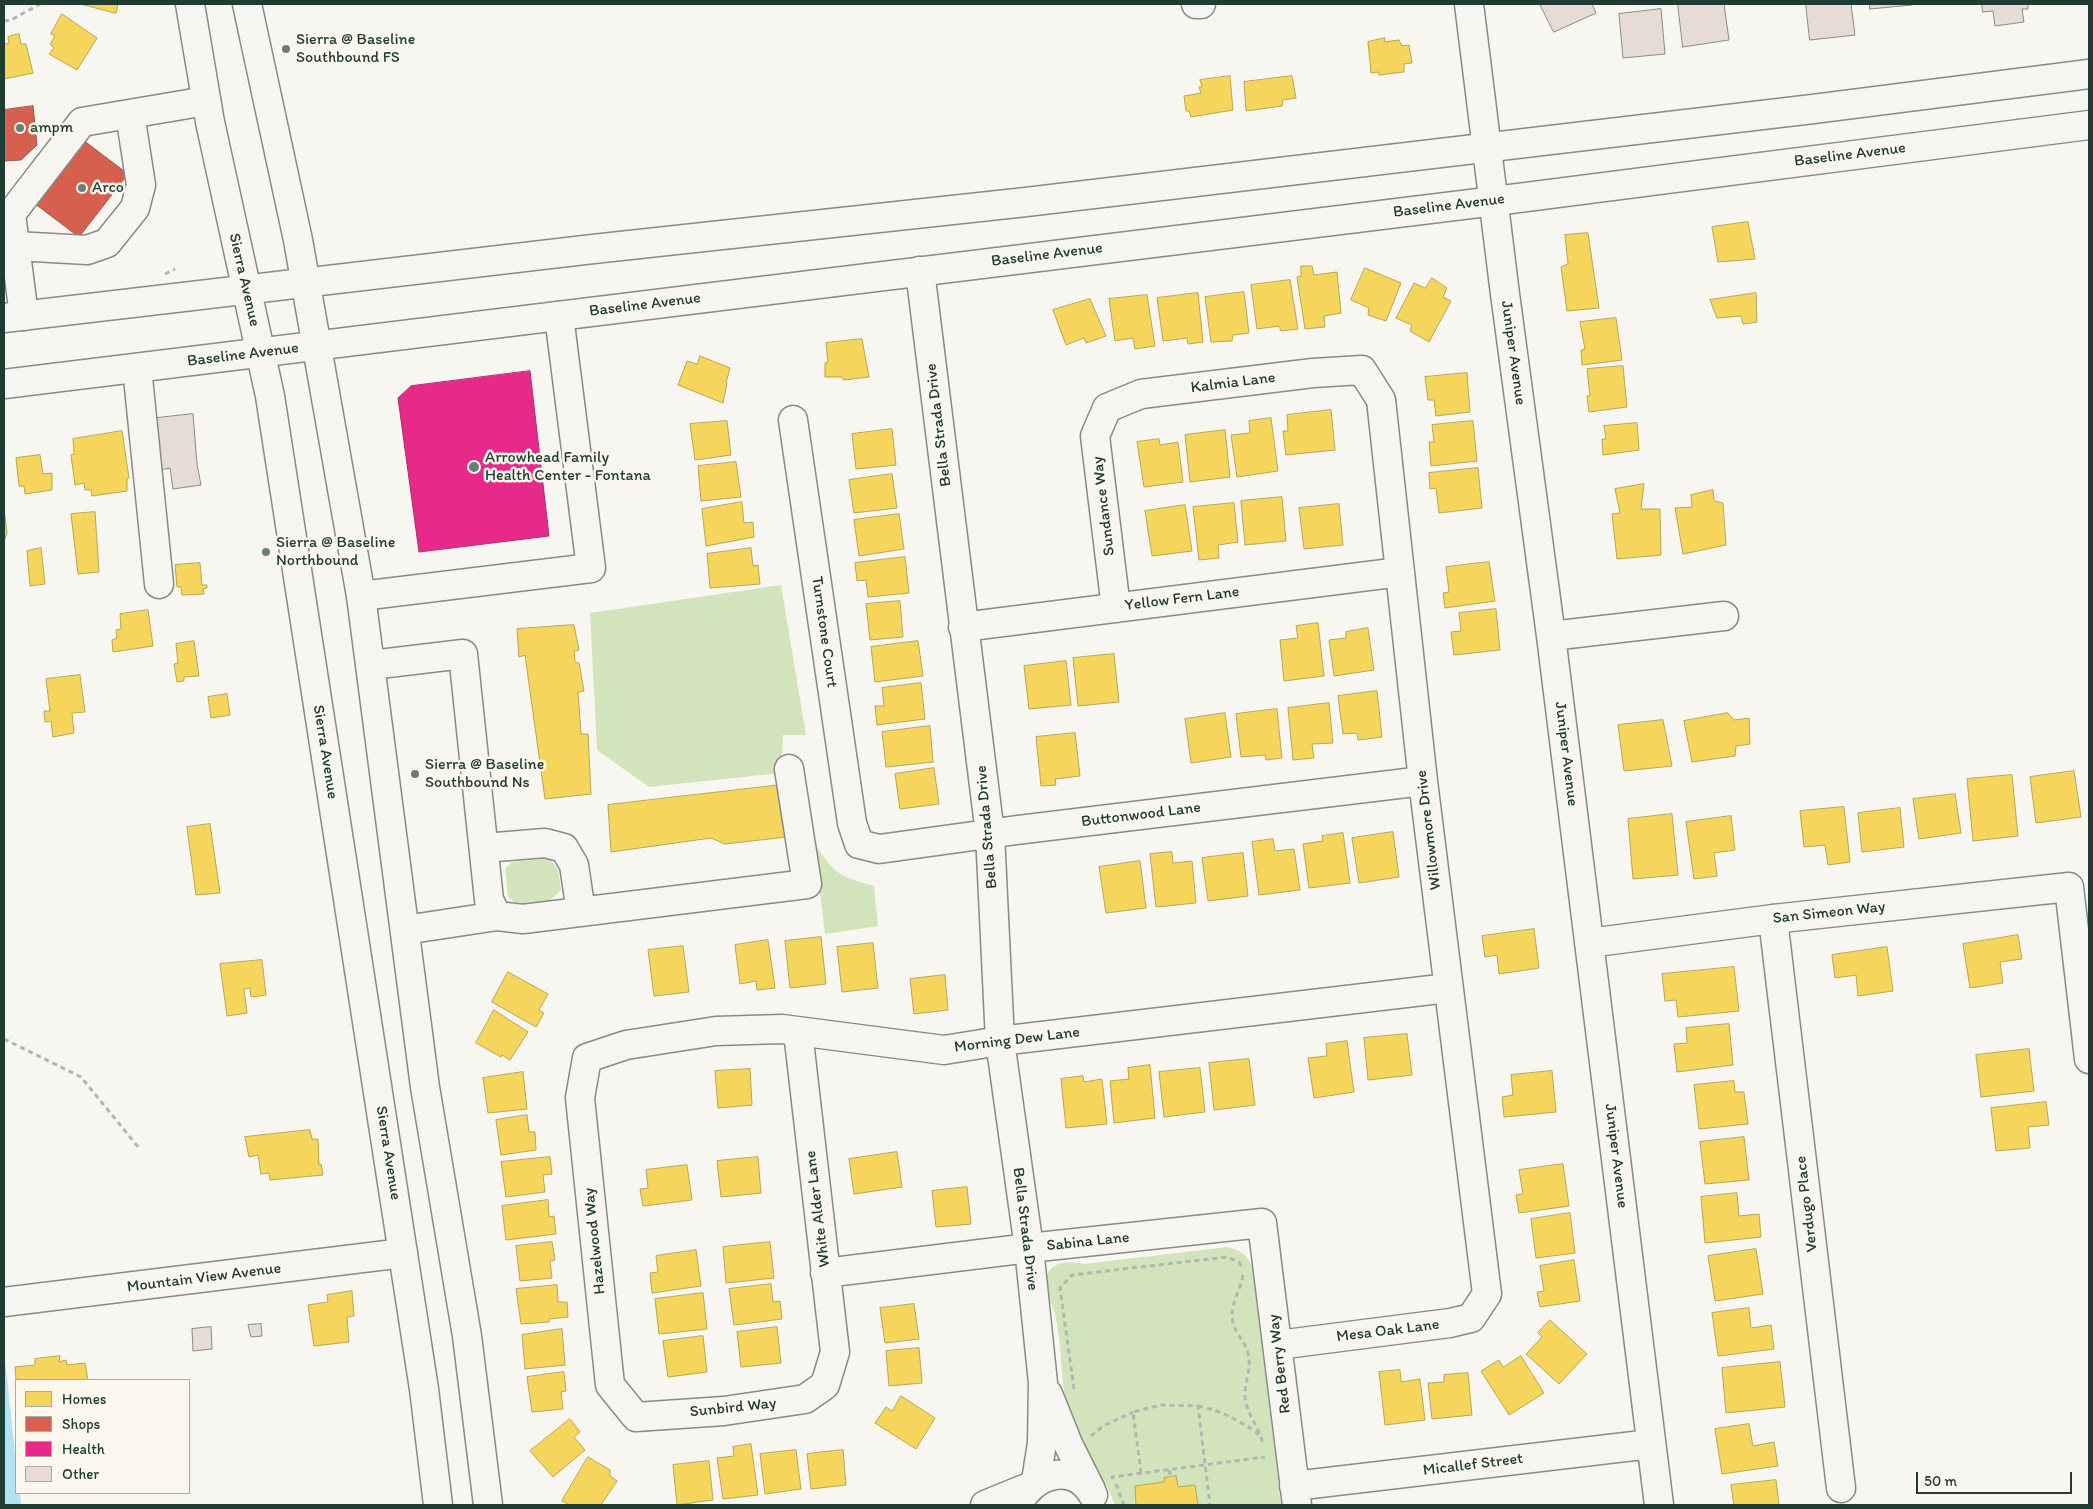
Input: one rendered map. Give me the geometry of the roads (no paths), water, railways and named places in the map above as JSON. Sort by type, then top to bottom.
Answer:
[{"type":"street","name":"Sierra Avenue","points":[[190,4],[206,101],[270,396],[404,1254],[424,1389],[438,1505]]},
{"type":"street","points":[[247,4],[298,240],[304,284],[348,516],[361,596],[425,1087],[467,1336],[488,1505]]},
{"type":"street","name":"Juniper Avenue","points":[[1470,4],[1506,304],[1551,636],[1659,1505]]},
{"type":"street","points":[[206,101],[82,122],[11,214],[15,246],[14,317],[593,249],[1026,202],[1488,146],[1823,108],[2089,74]]},
{"type":"street","points":[[15,246],[87,250],[107,243],[135,208],[141,185],[130,114]]},
{"type":"street","name":"Baseline Avenue","points":[[4,384],[2089,125]]},
{"type":"street","name":"Bella Strada Drive","points":[[920,271],[990,834],[1000,1041],[1029,1248],[1044,1383],[1042,1443],[1028,1491]]},
{"type":"street","points":[[361,596],[591,568],[559,316]]},
{"type":"street","points":[[136,368],[159,584]]},
{"type":"street","name":"Kalmia Lane","points":[[1107,408],[1141,394],[1313,373],[1362,370]]},
{"type":"street","name":"Willowmore Drive","points":[[1362,370],[1382,400],[1423,781],[1486,1294]]},
{"type":"street","name":"Sundance Way","points":[[1107,408],[1095,436],[1116,608]]},
{"type":"street","name":"Turnstone Court","points":[[793,420],[852,823],[859,844]]},
{"type":"street","name":"Yellow Fern Lane","points":[[963,627],[1400,572]]},
{"type":"street","points":[[1551,636],[1724,616]]},
{"type":"street","points":[[371,665],[463,654],[489,900],[497,916]]},
{"type":"street","points":[[405,930],[497,916],[523,919],[807,884],[789,769]]},
{"type":"street","name":"Buttonwood Lane","points":[[859,844],[878,849],[1423,781]]},
{"type":"street","points":[[484,848],[546,843],[564,848],[574,865],[581,912]]},
{"type":"street","name":"San Simeon Way","points":[[1589,944],[1773,919],[2069,887],[2089,1059]]},
{"type":"street","name":"Verdugo Place","points":[[1773,919],[1841,1488]]},
{"type":"street","name":"Morning Dew Lane","points":[[587,1058],[626,1045],[716,1031],[782,1029],[944,1050],[1000,1041],[1448,988]]},
{"type":"street","name":"White Alder Lane","points":[[798,1032],[835,1352],[825,1385]]},
{"type":"street","name":"Hazelwood Way","points":[[587,1058],[580,1098],[610,1384],[636,1417]]},
{"type":"street","name":"Sabina Lane","points":[[825,1273],[1029,1248],[1262,1223]]},
{"type":"street","name":"Red Berry Way","points":[[1262,1223],[1296,1496]]},
{"type":"street","name":"Mountain View Avenue","points":[[4,1302],[404,1254]]},
{"type":"street","name":"Mesa Oak Lane","points":[[1278,1345],[1450,1323],[1471,1318],[1486,1294]]},
{"type":"street","name":"Bella Strada Drive","points":[[1044,1383],[1068,1444],[1102,1486]]},
{"type":"street","name":"Sunbird Way","points":[[636,1417],[724,1411],[805,1399],[825,1385]]},
{"type":"street","name":"Micallef Street","points":[[1296,1496],[1651,1444]]},
{"type":"street","points":[[985,1505],[1028,1491],[1058,1475],[1070,1476],[1080,1481],[1102,1486]]},
{"type":"water","points":[[4,1350],[15,1454],[15,1494],[20,1494],[21,1505],[4,1505]]},
{"type":"place","name":"Sierra @ Baseline Southbound FS","points":[[286,49]]},
{"type":"place","name":"ampm","points":[[20,128]]},
{"type":"place","name":"Arco","points":[[82,188]]},
{"type":"place","name":"Arrowhead Family Health Center - Fontana","points":[[474,467]]},
{"type":"place","name":"Sierra @ Baseline Northbound","points":[[266,552]]},
{"type":"place","name":"Sierra @ Baseline Southbound Ns","points":[[415,774]]}]
